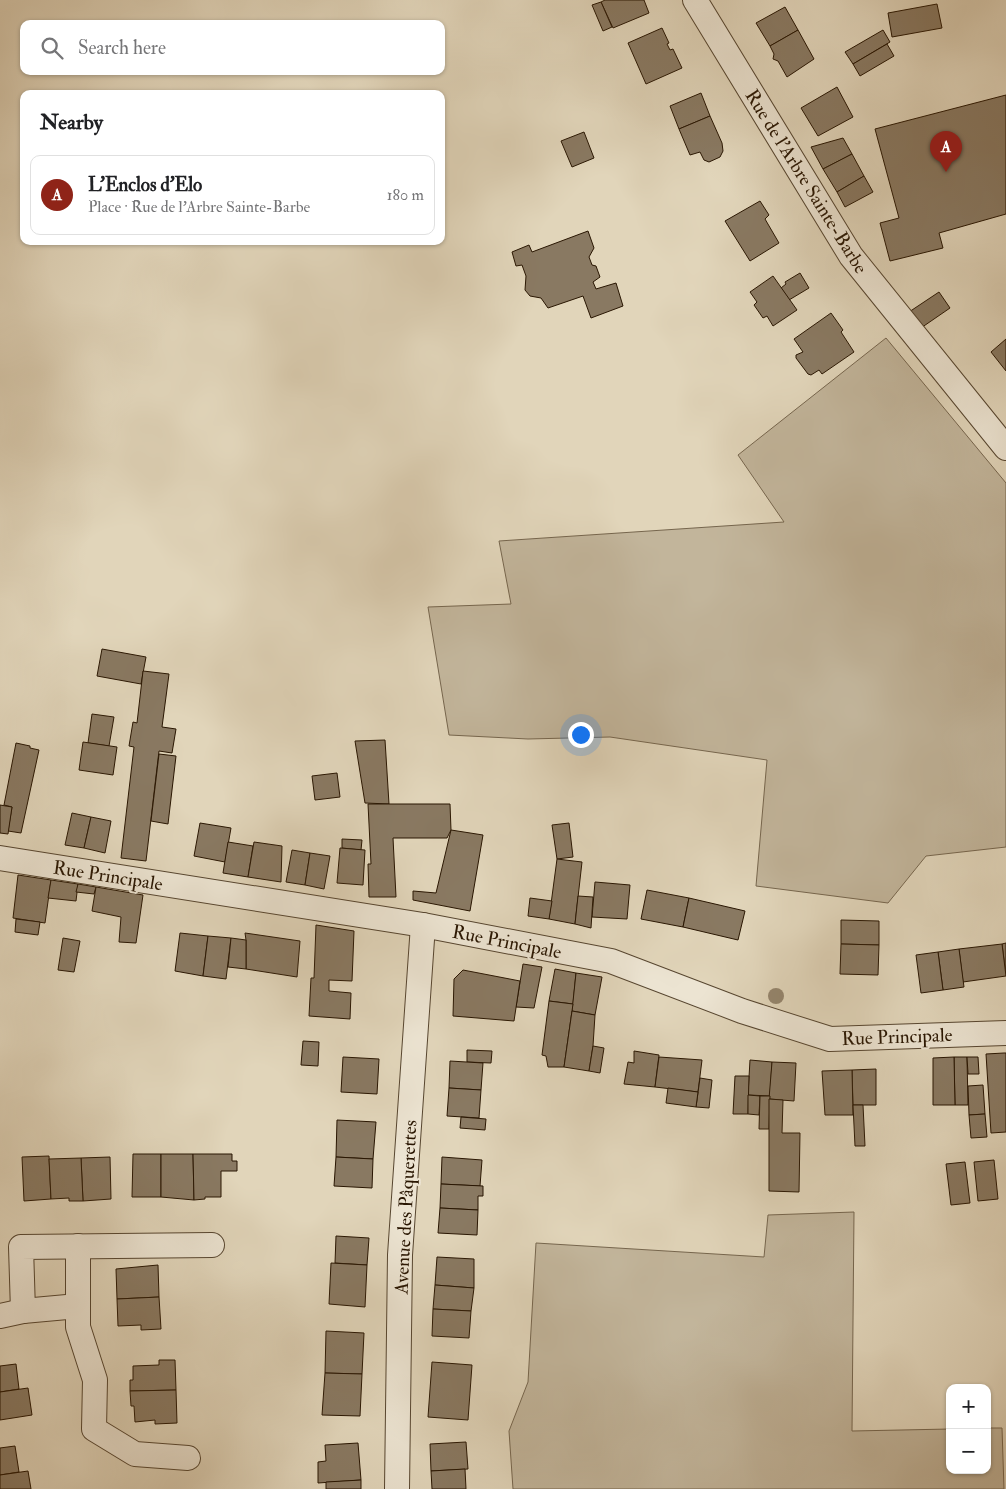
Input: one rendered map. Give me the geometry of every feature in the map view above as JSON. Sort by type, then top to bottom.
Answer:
[{"type":"street","name":"Rue de l'Arbre Sainte-Barbe","points":[[695,0],[851,256],[1006,448]]},
{"type":"street","name":"Rue Principale","points":[[0,858],[423,925],[611,961],[742,1011],[830,1039],[1006,1033]]},
{"type":"street","name":"Avenue des Pâquerettes","points":[[397,1489],[400,1255],[423,925]]},
{"type":"street","points":[[78,1306],[11,1314],[21,1247],[212,1244]]},
{"type":"street","points":[[78,1246],[78,1327],[94,1380],[94,1429],[135,1454],[188,1458]]},
{"type":"shaded area","points":[[886,338],[1006,483],[1006,847],[926,856],[888,903],[756,886],[767,760],[610,737],[528,739],[449,735],[428,607],[511,604],[499,541],[784,522],[738,455]]},
{"type":"shaded area","points":[[854,1212],[852,1431],[946,1429],[946,1474],[991,1474],[991,1428],[1002,1428],[1004,1489],[513,1489],[509,1431],[528,1382],[536,1243],[764,1257],[768,1215]]},
{"type":"building","points":[[605,0],[644,0],[649,13],[613,28],[601,2]]},
{"type":"building","points":[[601,2],[612,27],[603,31],[592,5]]},
{"type":"building","points":[[937,4],[942,28],[892,37],[888,13]]},
{"type":"building","points":[[785,7],[798,30],[770,46],[756,23]]},
{"type":"building","points":[[662,28],[670,50],[673,49],[682,68],[646,84],[628,43]]},
{"type":"building","points":[[798,30],[814,59],[787,77],[778,61],[773,59],[774,54],[770,46]]},
{"type":"building","points":[[883,30],[890,42],[853,64],[845,52]]},
{"type":"building","points":[[887,44],[894,56],[860,76],[853,64]]},
{"type":"building","points":[[837,87],[853,117],[818,136],[801,108]]},
{"type":"building","points":[[701,93],[710,116],[679,129],[670,106]]},
{"type":"building","points":[[1006,95],[1006,214],[939,233],[943,248],[890,261],[880,223],[899,218],[875,129]]},
{"type":"building","points":[[710,116],[722,143],[723,151],[720,157],[709,162],[704,160],[700,152],[690,155],[679,129]]},
{"type":"building","points":[[584,132],[594,158],[572,167],[561,141]]},
{"type":"building","points":[[843,138],[852,154],[823,169],[811,147]]},
{"type":"building","points":[[852,154],[864,176],[837,192],[823,169]]},
{"type":"building","points":[[864,176],[873,192],[845,207],[837,192]]},
{"type":"building","points":[[760,201],[769,215],[765,219],[779,243],[750,261],[725,221]]},
{"type":"building","points":[[588,231],[594,248],[589,257],[592,265],[596,266],[600,277],[593,282],[596,289],[616,283],[623,306],[591,318],[583,296],[548,308],[541,298],[530,296],[525,290],[526,276],[522,265],[516,266],[512,252],[529,245],[532,252]]},
{"type":"building","points":[[800,273],[809,288],[789,300],[781,288],[786,284],[785,282]]},
{"type":"building","points":[[773,276],[797,310],[773,326],[767,316],[763,318],[754,305],[757,302],[750,292]]},
{"type":"building","points":[[939,292],[950,308],[918,330],[906,314]]},
{"type":"building","points":[[831,313],[843,330],[841,332],[854,352],[822,374],[819,370],[811,375],[808,374],[796,358],[796,355],[803,352],[794,339]]},
{"type":"building","points":[[1006,339],[1006,371],[991,352]]},
{"type":"building","points":[[102,649],[146,657],[141,684],[97,676]]},
{"type":"building","points":[[143,671],[169,674],[162,727],[176,729],[172,753],[159,751],[146,861],[121,858],[134,747],[129,746],[133,722],[137,723]]},
{"type":"building","points":[[92,714],[114,717],[109,746],[88,743]]},
{"type":"building","points":[[385,740],[389,804],[365,803],[355,741]]},
{"type":"building","points":[[83,742],[117,747],[113,775],[79,770]]},
{"type":"building","points":[[16,743],[39,750],[21,833],[8,831],[12,807],[4,805]]},
{"type":"building","points":[[159,754],[176,756],[168,824],[151,821]]},
{"type":"building","points":[[337,773],[340,797],[315,800],[312,776]]},
{"type":"building","points":[[368,804],[450,804],[451,830],[447,838],[393,838],[396,897],[369,897],[368,864],[371,864]]},
{"type":"building","points":[[0,805],[12,807],[8,834],[0,833]]},
{"type":"building","points":[[72,813],[91,817],[84,848],[65,845]]},
{"type":"building","points":[[91,817],[111,821],[105,853],[84,848]]},
{"type":"building","points":[[200,823],[231,828],[225,862],[194,856]]},
{"type":"building","points":[[569,823],[573,857],[557,859],[552,825]]},
{"type":"building","points":[[451,830],[483,835],[470,911],[413,900],[413,891],[436,893]]},
{"type":"building","points":[[342,839],[362,840],[361,850],[342,848]]},
{"type":"building","points":[[228,842],[253,846],[248,877],[223,873]]},
{"type":"building","points":[[254,842],[282,846],[281,882],[248,877]]},
{"type":"building","points":[[340,848],[365,850],[363,885],[337,883]]},
{"type":"building","points":[[292,850],[310,853],[305,885],[286,882]]},
{"type":"building","points":[[310,853],[330,856],[324,889],[305,885]]},
{"type":"building","points":[[557,859],[582,862],[575,924],[549,919]]},
{"type":"building","points":[[18,875],[51,880],[45,923],[13,918]]},
{"type":"building","points":[[51,880],[78,884],[76,901],[48,898]]},
{"type":"building","points":[[595,882],[630,885],[627,919],[592,917]]},
{"type":"building","points":[[78,884],[96,887],[94,894],[76,892]]},
{"type":"building","points":[[96,887],[143,895],[136,943],[119,942],[121,917],[92,911]]},
{"type":"building","points":[[647,890],[689,898],[683,927],[641,919]]},
{"type":"building","points":[[578,896],[593,897],[591,928],[575,924]]},
{"type":"building","points":[[530,898],[552,901],[549,919],[528,916]]},
{"type":"building","points":[[689,898],[745,911],[738,940],[683,927]]},
{"type":"building","points":[[16,919],[40,922],[38,935],[15,932]]},
{"type":"building","points":[[841,920],[879,921],[879,945],[841,944]]},
{"type":"building","points":[[316,925],[354,931],[352,981],[329,980],[329,991],[351,993],[350,1019],[309,1016],[311,978],[314,978]]},
{"type":"building","points":[[180,933],[208,936],[203,976],[175,971]]},
{"type":"building","points":[[245,933],[300,941],[297,977],[246,969]]},
{"type":"building","points":[[208,936],[231,938],[226,979],[203,976]]},
{"type":"building","points":[[63,938],[80,941],[74,972],[58,970]]},
{"type":"building","points":[[231,938],[246,940],[246,969],[228,967]]},
{"type":"building","points":[[1006,943],[1006,976],[1002,944]]},
{"type":"building","points":[[841,944],[879,945],[878,975],[840,974]]},
{"type":"building","points":[[1002,944],[1006,976],[963,982],[959,949]]},
{"type":"building","points":[[959,949],[964,987],[943,990],[938,952]]},
{"type":"building","points":[[938,952],[943,990],[921,993],[916,955]]},
{"type":"building","points":[[523,964],[542,967],[534,1008],[516,1007]]},
{"type":"building","points":[[555,969],[576,973],[573,1004],[549,1001]]},
{"type":"building","points":[[463,970],[520,981],[514,1021],[453,1016],[454,979]]},
{"type":"building","points":[[576,973],[602,977],[595,1015],[572,1011]]},
{"type":"building","points":[[549,1001],[573,1004],[564,1067],[548,1067],[546,1056],[542,1055]]},
{"type":"building","points":[[572,1011],[595,1015],[589,1071],[564,1067]]},
{"type":"building","points":[[303,1041],[319,1042],[318,1066],[301,1065]]},
{"type":"building","points":[[593,1046],[604,1048],[600,1073],[589,1071]]},
{"type":"building","points":[[467,1050],[492,1051],[491,1063],[467,1062]]},
{"type":"building","points":[[634,1051],[659,1055],[655,1087],[624,1084],[628,1062],[634,1063]]},
{"type":"building","points":[[1006,1053],[1006,1132],[991,1133],[986,1054]]},
{"type":"building","points":[[343,1057],[379,1059],[377,1094],[341,1092]]},
{"type":"building","points":[[659,1057],[702,1060],[698,1092],[655,1087]]},
{"type":"building","points":[[954,1057],[967,1057],[968,1105],[955,1105]]},
{"type":"building","points":[[954,1057],[955,1105],[933,1105],[933,1058]]},
{"type":"building","points":[[967,1057],[978,1057],[979,1074],[968,1074]]},
{"type":"building","points":[[750,1060],[772,1062],[770,1096],[748,1095]]},
{"type":"building","points":[[450,1061],[483,1063],[481,1090],[449,1088]]},
{"type":"building","points":[[772,1062],[796,1063],[794,1101],[769,1099]]},
{"type":"building","points":[[876,1069],[876,1105],[853,1105],[852,1070]]},
{"type":"building","points":[[852,1070],[853,1115],[825,1115],[822,1071]]},
{"type":"building","points":[[735,1076],[749,1076],[748,1114],[733,1114]]},
{"type":"building","points":[[700,1078],[712,1080],[709,1108],[696,1107]]},
{"type":"building","points":[[983,1085],[985,1114],[969,1115],[968,1086]]},
{"type":"building","points":[[449,1088],[481,1090],[479,1118],[447,1116]]},
{"type":"building","points":[[668,1088],[698,1092],[696,1107],[666,1103]]},
{"type":"building","points":[[748,1095],[760,1096],[759,1115],[748,1114]]},
{"type":"building","points":[[760,1096],[770,1096],[769,1129],[759,1129]]},
{"type":"building","points":[[769,1099],[783,1100],[782,1133],[800,1133],[799,1192],[769,1191]]},
{"type":"building","points":[[853,1105],[863,1105],[865,1146],[855,1146]]},
{"type":"building","points":[[985,1114],[987,1137],[971,1138],[969,1115]]},
{"type":"building","points":[[461,1117],[486,1119],[485,1130],[460,1128]]},
{"type":"building","points":[[337,1120],[376,1122],[373,1159],[336,1157]]},
{"type":"building","points":[[133,1154],[161,1154],[161,1197],[132,1197]]},
{"type":"building","points":[[161,1154],[193,1154],[194,1200],[161,1197]]},
{"type":"building","points":[[193,1154],[232,1154],[232,1161],[237,1161],[237,1171],[221,1171],[221,1197],[205,1197],[205,1199],[194,1200]]},
{"type":"building","points":[[49,1156],[51,1199],[24,1201],[22,1157]]},
{"type":"building","points":[[110,1157],[111,1199],[83,1201],[81,1158]]},
{"type":"building","points":[[336,1157],[373,1159],[372,1188],[334,1186]]},
{"type":"building","points":[[442,1157],[482,1160],[480,1186],[441,1184]]},
{"type":"building","points":[[81,1158],[83,1201],[69,1201],[69,1198],[51,1199],[49,1159]]},
{"type":"building","points":[[994,1160],[998,1199],[978,1201],[974,1162]]},
{"type":"building","points":[[965,1162],[970,1203],[951,1205],[946,1164]]},
{"type":"building","points":[[441,1184],[483,1186],[483,1196],[478,1196],[478,1210],[440,1208]]},
{"type":"building","points":[[440,1208],[478,1210],[477,1235],[438,1233]]},
{"type":"building","points":[[336,1236],[369,1238],[367,1265],[335,1263]]},
{"type":"building","points":[[437,1257],[474,1259],[474,1288],[435,1285]]},
{"type":"building","points":[[331,1263],[367,1265],[365,1307],[329,1304]]},
{"type":"building","points":[[158,1265],[159,1297],[117,1299],[116,1269]]},
{"type":"building","points":[[435,1285],[474,1288],[471,1311],[433,1309]]},
{"type":"building","points":[[159,1297],[161,1329],[141,1330],[141,1325],[118,1326],[117,1299]]},
{"type":"building","points":[[433,1309],[471,1311],[469,1338],[432,1336]]},
{"type":"building","points":[[326,1331],[364,1333],[362,1374],[325,1373]]},
{"type":"building","points":[[159,1360],[175,1360],[176,1390],[130,1391],[130,1380],[133,1380],[133,1366],[159,1365]]},
{"type":"building","points":[[432,1362],[472,1365],[468,1420],[428,1417]]},
{"type":"building","points":[[16,1364],[19,1389],[0,1392],[0,1366]]},
{"type":"building","points":[[325,1373],[362,1374],[360,1416],[322,1415]]},
{"type":"building","points":[[28,1388],[32,1415],[0,1420],[0,1392]]},
{"type":"building","points":[[176,1390],[177,1423],[155,1424],[155,1420],[135,1422],[134,1406],[131,1406],[130,1391]]},
{"type":"building","points":[[466,1442],[468,1469],[431,1471],[430,1444]]},
{"type":"building","points":[[358,1443],[361,1480],[318,1483],[318,1462],[326,1461],[325,1445]]},
{"type":"building","points":[[15,1446],[19,1472],[0,1475],[0,1448]]},
{"type":"building","points":[[465,1469],[466,1489],[432,1489],[431,1471]]},
{"type":"building","points":[[28,1471],[31,1489],[0,1489],[0,1475]]},
{"type":"building","points":[[361,1480],[361,1489],[326,1489],[326,1482]]},
{"type":"place","name":"L'Enclos d'Elo","points":[[946,172]]}]
